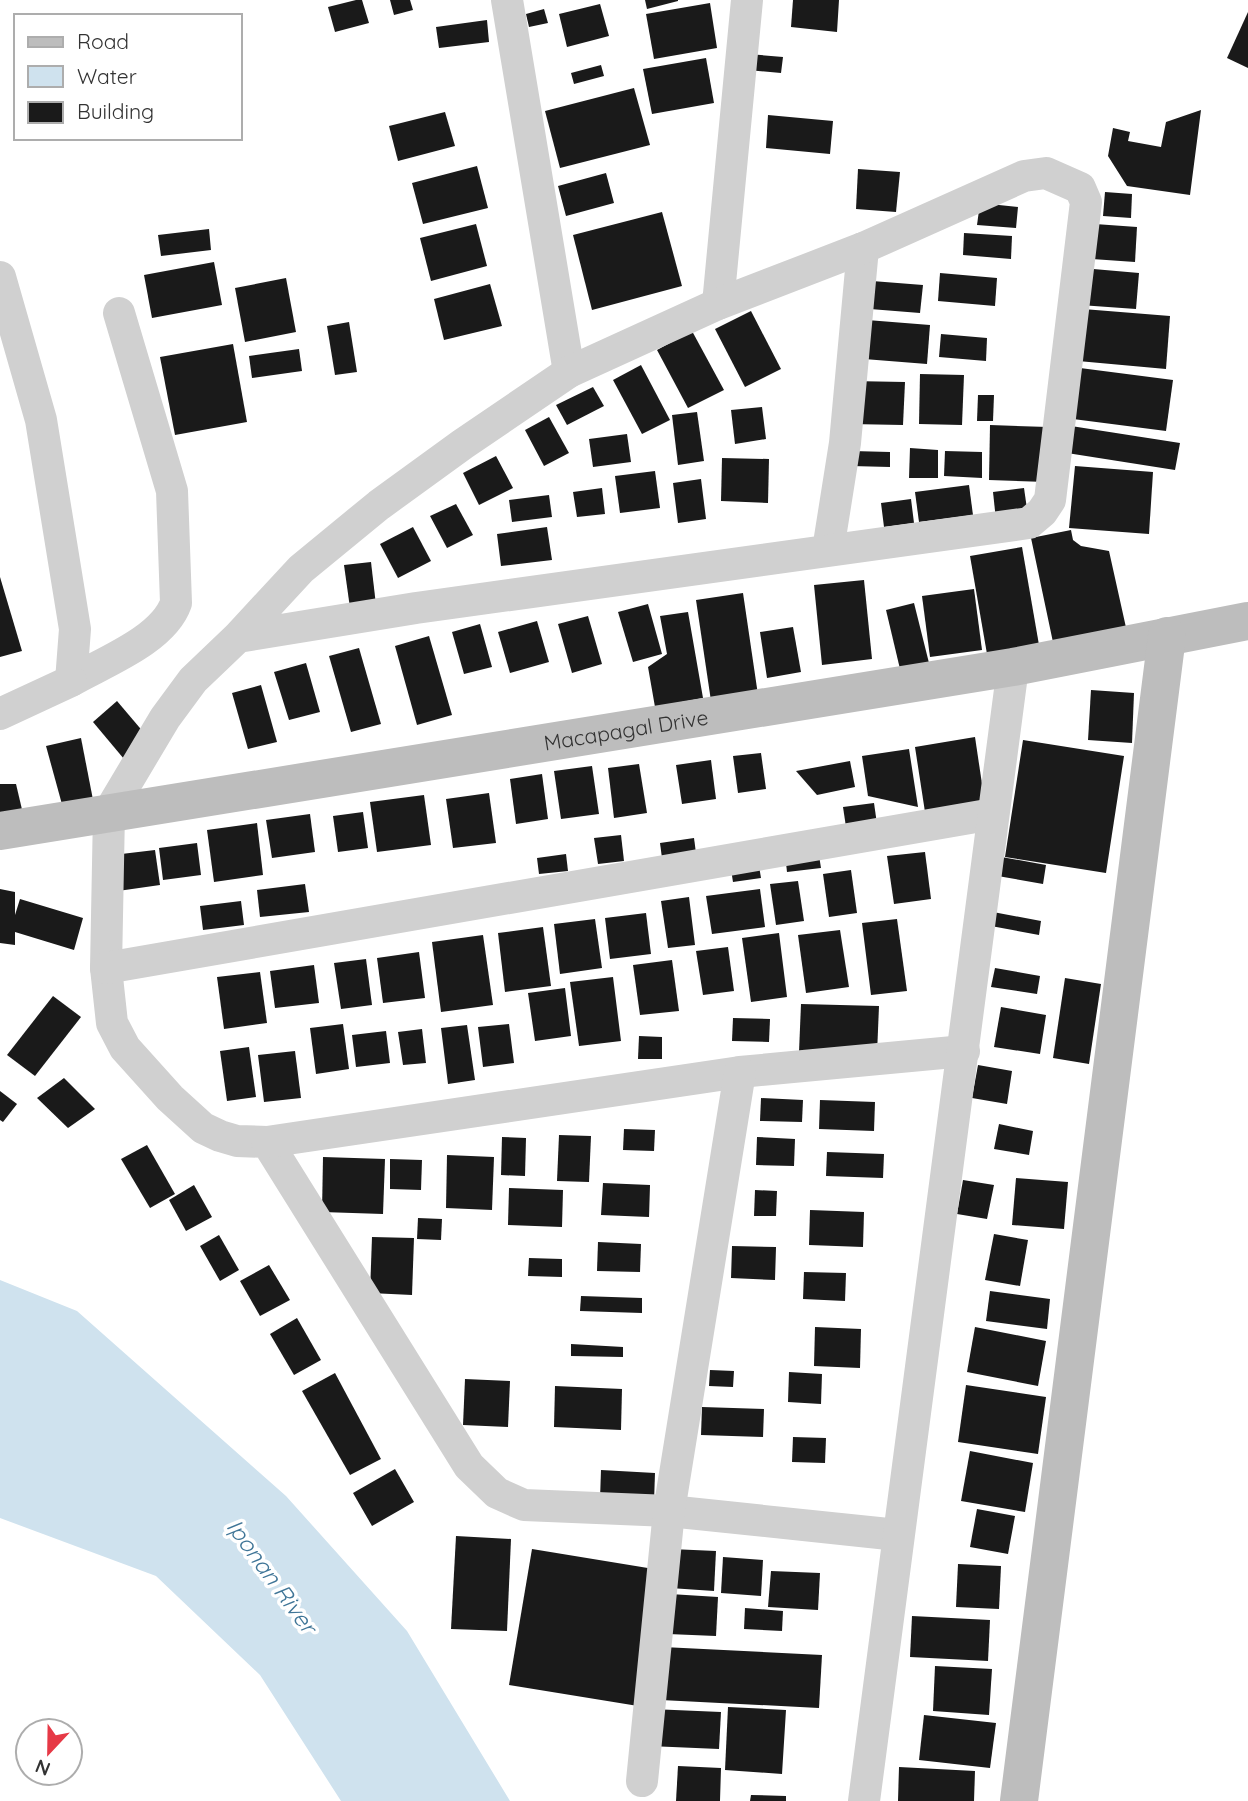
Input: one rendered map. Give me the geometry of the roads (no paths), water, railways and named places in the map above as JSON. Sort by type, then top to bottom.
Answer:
[{"type":"main road","name":"Macapagal Drive","points":[[0,831],[1013,667],[1248,621]]},
{"type":"main road","points":[[1019,1801],[1167,636]]},
{"type":"street","points":[[507,0],[569,372]]},
{"type":"street","points":[[718,304],[747,0]]},
{"type":"street","points":[[238,637],[416,608],[1029,523],[1042,512],[1049,500],[1086,202],[1080,188],[1046,173],[1024,176],[863,247],[718,304],[569,372],[379,505],[301,569],[238,637],[193,680],[165,718],[109,812],[106,968],[112,1023],[125,1048],[170,1098],[203,1128],[237,1141],[267,1142],[740,1072],[964,1051]]},
{"type":"street","points":[[828,550],[845,443],[863,247]]},
{"type":"street","points":[[0,277],[41,420],[75,629],[71,681]]},
{"type":"street","points":[[0,714],[71,681],[139,643],[171,616],[176,603],[172,491],[119,313]]},
{"type":"street","points":[[864,1801],[1013,667]]},
{"type":"street","points":[[106,968],[993,814]]},
{"type":"street","points":[[642,1781],[669,1511],[740,1072]]},
{"type":"street","points":[[267,1142],[470,1466],[497,1493],[524,1504],[669,1511],[898,1535]]},
{"type":"water","name":"Iponan River","points":[[0,1280],[77,1311],[286,1496],[407,1631],[510,1801],[341,1801],[260,1675],[156,1576],[0,1518]]}]
